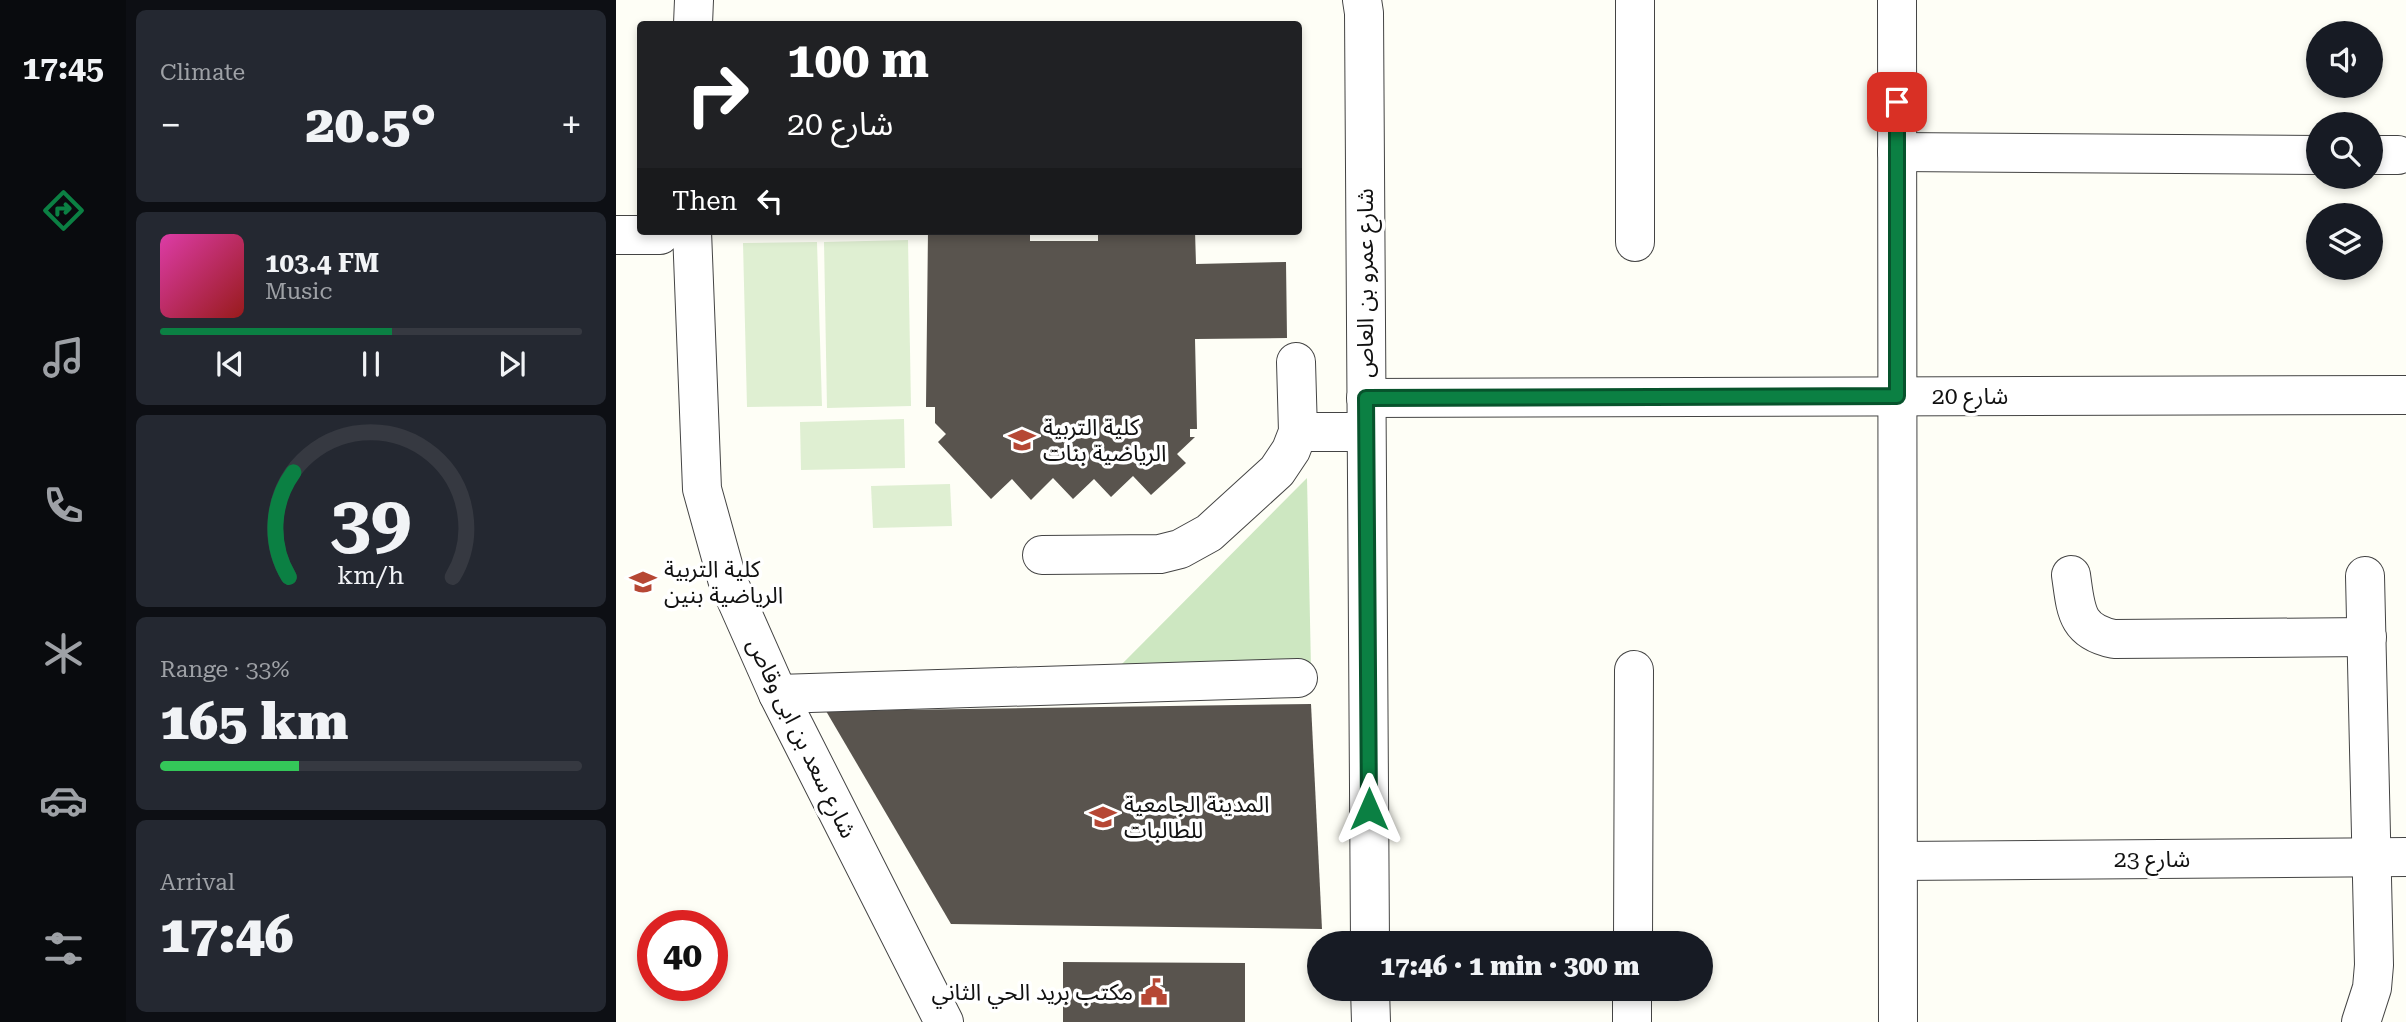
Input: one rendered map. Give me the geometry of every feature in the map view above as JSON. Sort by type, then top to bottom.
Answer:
[{"type":"street","points":[[693,21],[694,0]]},
{"type":"street","name":"شارع عمرو بن العاص","points":[[1362,0],[1370,931]]},
{"type":"street","points":[[1634,0],[1635,242]]},
{"type":"street","points":[[1897,0],[1898,1022]]},
{"type":"street","points":[[1897,152],[2306,155]]},
{"type":"street","points":[[616,235],[637,234]]},
{"type":"street","name":"شارع سعد بن ابى وقاص","points":[[676,235],[702,489],[727,579],[778,694],[944,1022]]},
{"type":"street","points":[[1042,555],[1160,554],[1195,542],[1209,533],[1277,471],[1291,450],[1298,432],[1296,362]]},
{"type":"street","name":"شارع 20","points":[[1298,432],[1366,415],[1897,396],[2406,395]]},
{"type":"street","points":[[2071,575],[2077,614],[2083,624],[2103,637],[2367,637]]},
{"type":"street","points":[[2361,1022],[2372,988],[2389,857],[2367,637],[2365,576]]},
{"type":"street","points":[[1633,931],[1634,670]]},
{"type":"street","points":[[778,694],[1298,678]]},
{"type":"street","name":"شارع 23","points":[[1898,860],[2389,857]]},
{"type":"street","points":[[1370,1001],[1371,1022]]},
{"type":"street","points":[[1632,1001],[1632,1022]]},
{"type":"green space","points":[[908,240],[911,406],[827,408],[824,242]]},
{"type":"green space","points":[[817,242],[822,406],[747,407],[743,243]]},
{"type":"green space","points":[[904,419],[905,468],[801,470],[800,422]]},
{"type":"green space","points":[[1307,478],[1311,668],[1112,674]]},
{"type":"green space","points":[[950,484],[952,526],[873,528],[871,486]]},
{"type":"building","points":[[928,235],[1030,235],[1030,241],[1098,241],[1098,235],[1195,235],[1196,264],[1286,262],[1287,338],[1195,339],[1197,429],[1190,429],[1190,437],[1195,437],[1177,454],[1186,463],[1151,495],[1133,476],[1111,497],[1094,479],[1073,499],[1053,478],[1031,500],[1012,479],[991,499],[938,442],[946,434],[935,423],[935,407],[926,407]]},
{"type":"building","name":"المدينة الجامعية للطالبات","points":[[1311,704],[1322,929],[951,924],[826,711]]},
{"type":"building","name":"مكتب بريد الحي الثاني","points":[[1063,962],[1245,963],[1245,1022],[1063,1022]]},
{"type":"place","name":"كلية التربية الرياضية بنات","points":[[1022,440]]},
{"type":"place","name":"كلية التربية الرياضية بنين","points":[[643,582]]},
{"type":"place","name":"المدينة الجامعية للطالبات","points":[[1103,817]]},
{"type":"place","name":"مكتب بريد الحي الثاني","points":[[1154,992]]},
{"type":"route","points":[[1369,809],[1366,398],[1897,396],[1897,102]]}]
